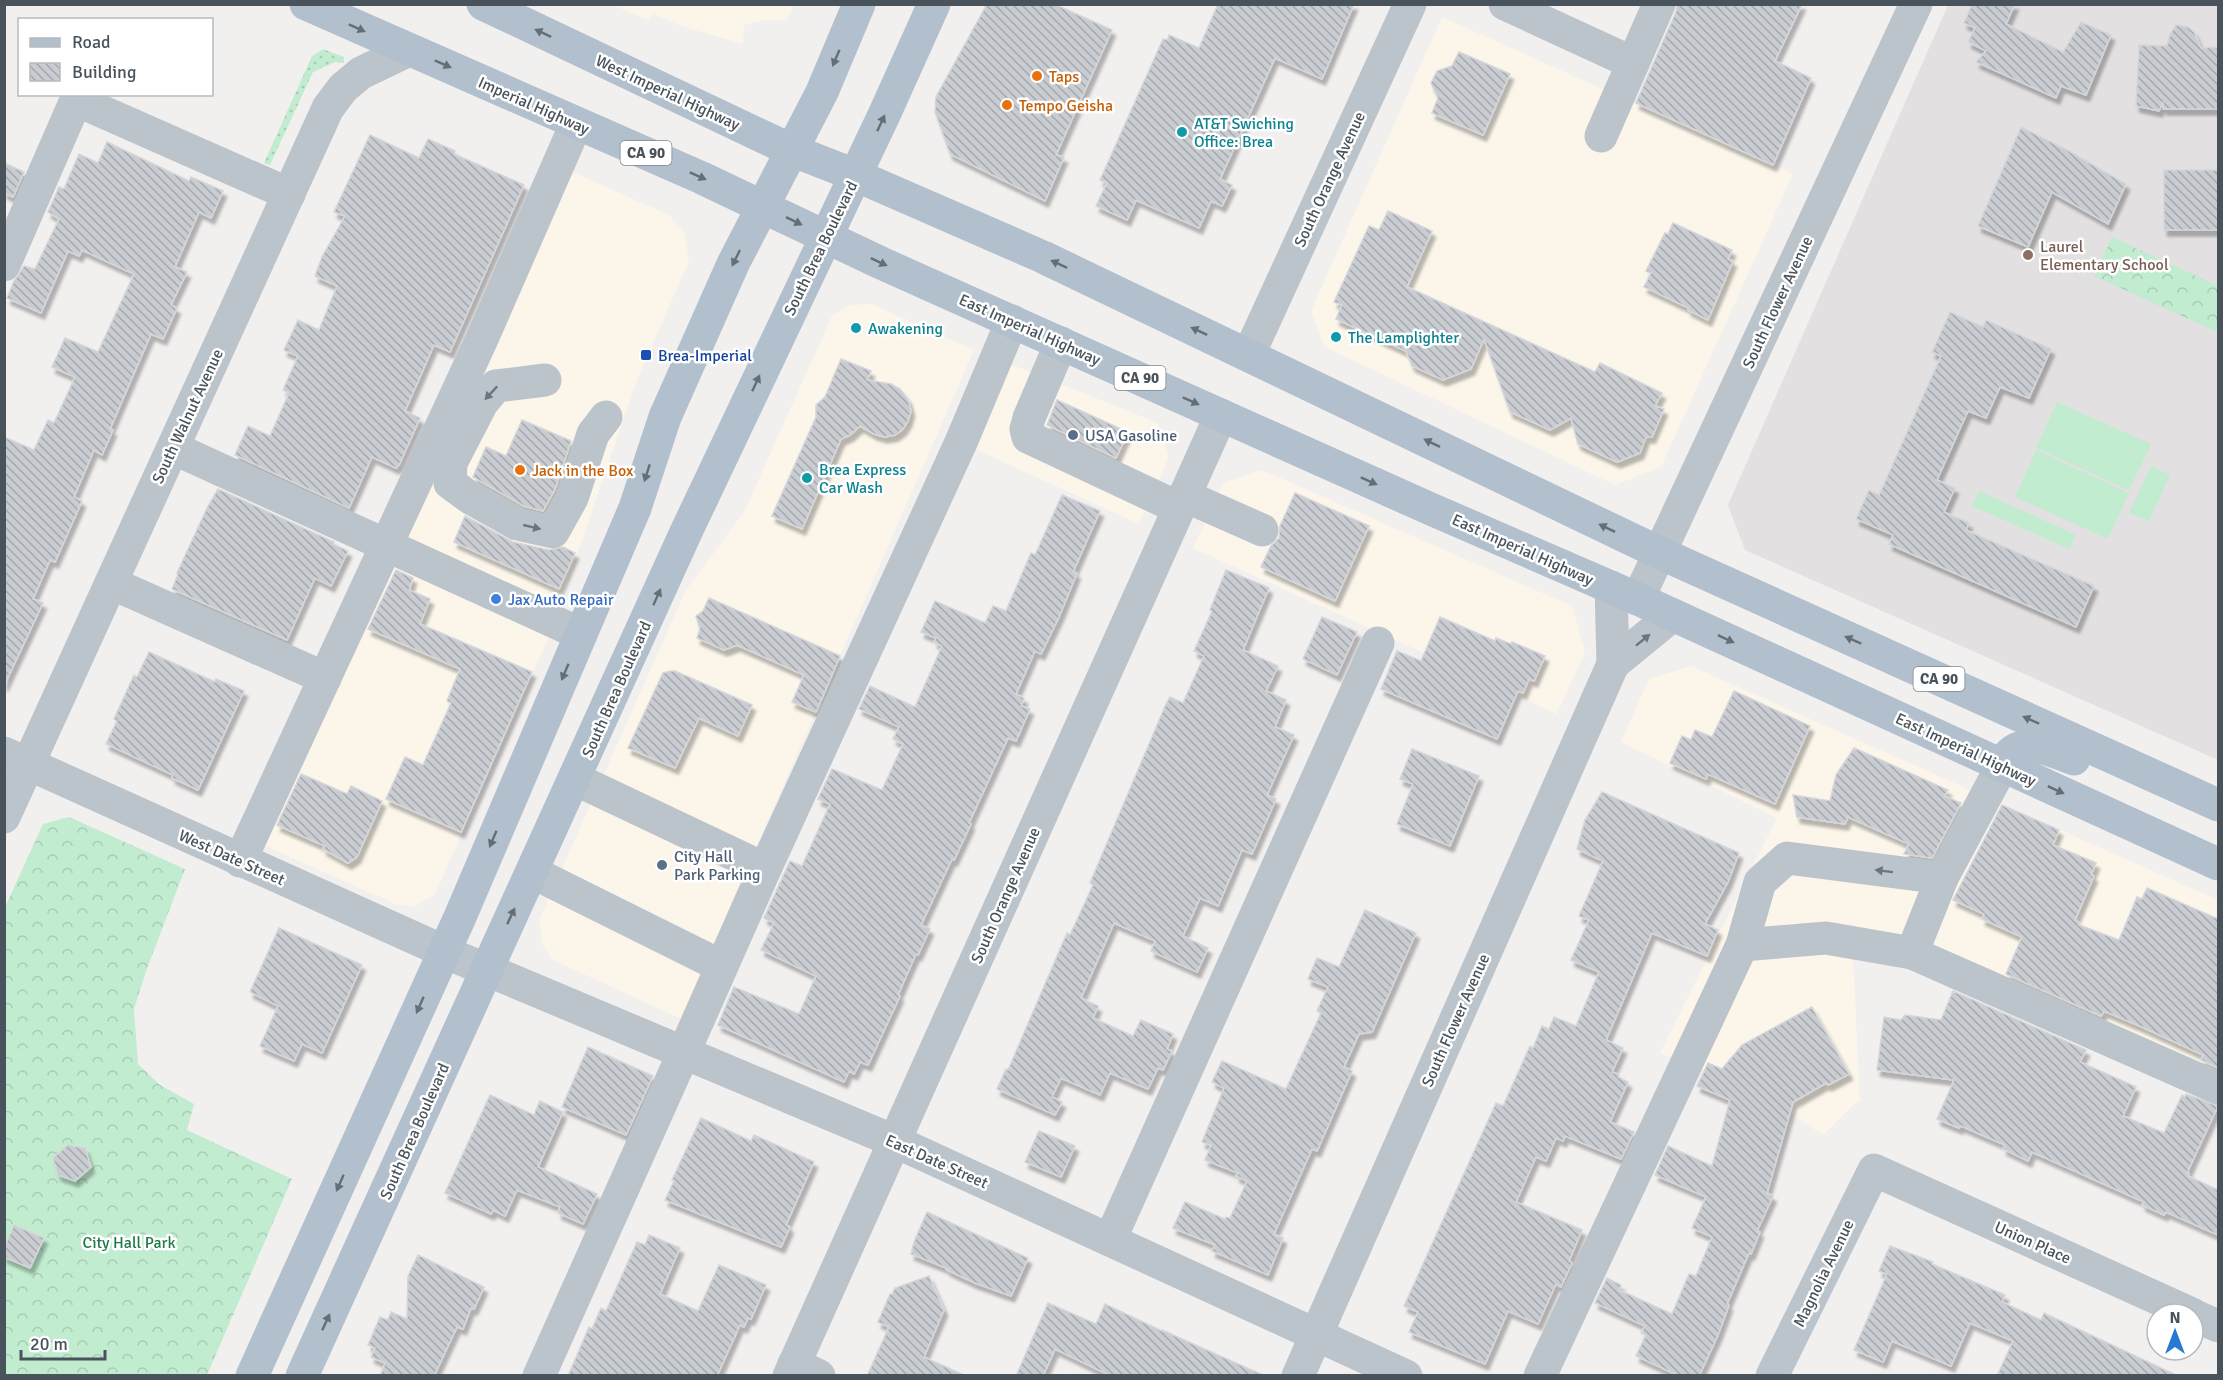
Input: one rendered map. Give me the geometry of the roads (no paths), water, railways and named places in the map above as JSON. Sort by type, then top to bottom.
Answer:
[{"type":"main road","name":"Imperial Highway","points":[[306,4],[762,205]]},
{"type":"main road","name":"West Imperial Highway","points":[[483,4],[791,150],[855,175]]},
{"type":"main road","name":"South Brea Boulevard","points":[[302,1376],[464,960],[581,634],[635,508],[665,417],[733,264],[822,92],[859,4]]},
{"type":"main road","name":"South Brea Boulevard","points":[[252,1376],[464,960],[532,872],[686,532],[934,4]]},
{"type":"main road","name":"CA 90","points":[[855,175],[1043,256],[1660,553],[2218,805]]},
{"type":"main road","name":"CA 90","points":[[762,205],[826,236]]},
{"type":"main road","name":"East Imperial Highway","points":[[826,236],[1221,415],[1673,615],[2218,864]]},
{"type":"main road","points":[[2002,765],[2006,756],[2014,749],[2025,745],[2038,747],[2218,805]]},
{"type":"street","name":"South Orange Avenue","points":[[1249,354],[1410,4]]},
{"type":"street","points":[[1505,4],[1633,63]]},
{"type":"street","points":[[1601,136],[1659,4]]},
{"type":"street","name":"South Flower Avenue","points":[[1298,1376],[1613,664],[1624,593],[1660,553],[1916,4]]},
{"type":"street","name":"South Walnut Avenue","points":[[4,818],[16,759],[111,583],[328,108],[343,88],[361,73],[410,50]]},
{"type":"street","points":[[4,265],[76,100],[289,194]]},
{"type":"street","points":[[240,861],[481,341],[576,124]]},
{"type":"street","points":[[539,1376],[765,868],[957,450],[1012,321]]},
{"type":"street","points":[[1061,343],[1029,417],[1026,429],[1028,437],[1182,502],[1262,530]]},
{"type":"street","points":[[545,380],[496,386],[482,403],[451,464],[450,483],[469,497],[517,524],[553,532],[572,498],[593,434],[606,417]]},
{"type":"street","name":"South Orange Avenue","points":[[800,1372],[894,1141],[1221,415]]},
{"type":"street","points":[[173,448],[581,634]]},
{"type":"street","points":[[111,583],[325,678]]},
{"type":"street","name":"South Flower Avenue","points":[[1613,664],[1673,615]]},
{"type":"street","points":[[1110,1240],[1378,644]]},
{"type":"street","name":"West Date Street","points":[[16,759],[464,960]]},
{"type":"street","points":[[1912,953],[1942,878],[2002,765]]},
{"type":"street","points":[[575,779],[765,868]]},
{"type":"street","points":[[1540,1376],[1742,945],[1760,882],[1787,858],[1942,878]]},
{"type":"street","points":[[532,872],[721,966]]},
{"type":"street","points":[[1742,945],[1826,938],[1912,953],[2218,1088]]},
{"type":"street","name":"East Date Street","points":[[464,960],[894,1141],[1406,1376]]},
{"type":"street","name":"Union Place","points":[[1874,1170],[2166,1302]]},
{"type":"street","name":"Magnolia Avenue","points":[[1772,1376],[1874,1170]]},
{"type":"place","name":"Taps","points":[[1037,76]]},
{"type":"place","name":"Tempo Geisha","points":[[1007,105]]},
{"type":"place","name":"AT&T Swiching Office: Brea","points":[[1182,132]]},
{"type":"place","name":"Laurel Elementary School","points":[[2028,255]]},
{"type":"place","name":"Awakening","points":[[856,328]]},
{"type":"place","name":"The Lamplighter","points":[[1336,337]]},
{"type":"place","name":"Brea-Imperial","points":[[646,355]]},
{"type":"place","name":"USA Gasoline","points":[[1073,435]]},
{"type":"place","name":"Jack in the Box","points":[[520,470]]},
{"type":"place","name":"Brea Express Car Wash","points":[[807,478]]},
{"type":"place","name":"Jax Auto Repair","points":[[496,599]]},
{"type":"place","name":"City Hall Park Parking","points":[[662,865]]},
{"type":"park label","name":"City Hall Park","points":[[129,1242]]}]
